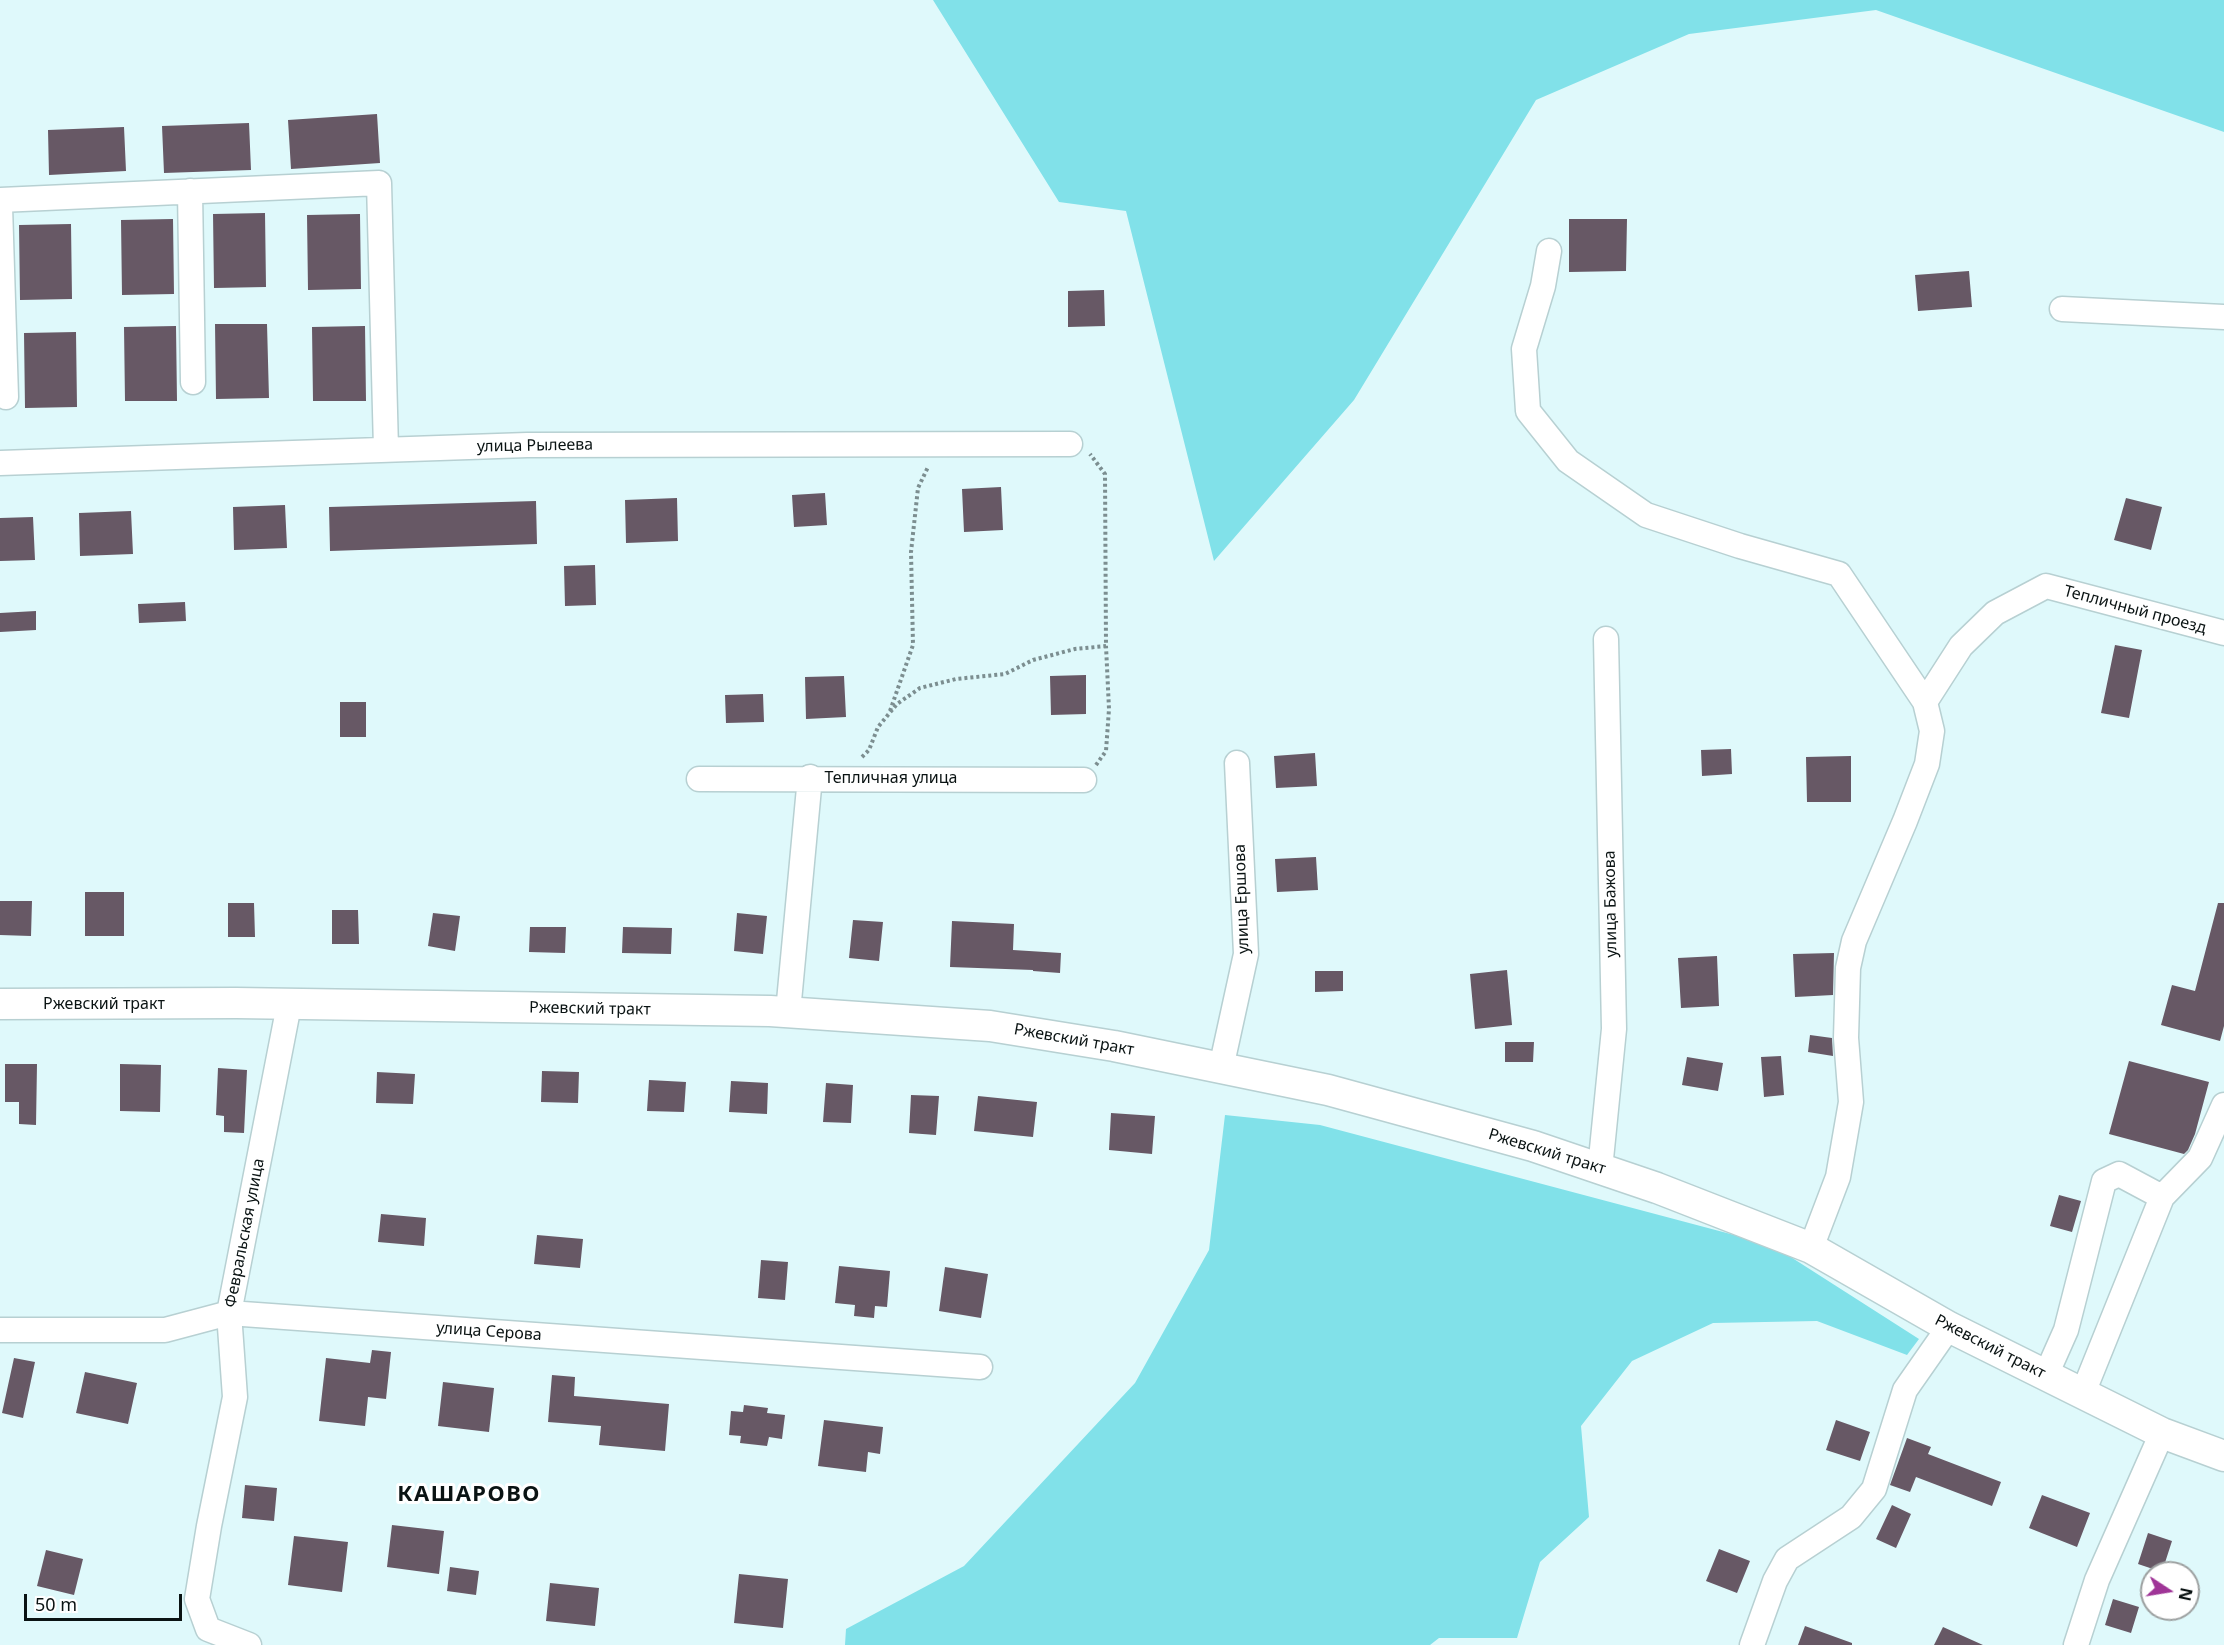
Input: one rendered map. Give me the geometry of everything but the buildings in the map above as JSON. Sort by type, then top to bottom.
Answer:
[{"type":"main road","name":"Ржевский тракт","points":[[0,1004],[289,1005],[788,1012],[990,1026],[1114,1046],[1328,1090],[1533,1146],[1657,1188],[1811,1248],[1949,1327],[2162,1434],[2224,1456]]},
{"type":"street","points":[[0,200],[379,183],[386,449]]},
{"type":"street","points":[[190,191],[193,382]]},
{"type":"street","points":[[0,206],[6,397]]},
{"type":"street","points":[[1549,251],[1543,286],[1524,349],[1528,411],[1568,461],[1646,515],[1740,546],[1839,574],[1925,702],[1932,731],[1927,764],[1854,941],[1848,968],[1846,1038],[1851,1102],[1838,1178],[1811,1248]]},
{"type":"street","points":[[2062,309],[2224,317]]},
{"type":"street","name":"улица Рылеева","points":[[0,463],[527,445],[1070,444]]},
{"type":"street","name":"Тепличный проезд","points":[[1925,702],[1961,646],[1995,613],[2046,586],[2224,633]]},
{"type":"street","name":"улица Бажова","points":[[1600,1168],[1614,1029],[1606,639]]},
{"type":"street","name":"улица Ершова","points":[[1221,1068],[1246,954],[1237,763]]},
{"type":"street","points":[[788,1012],[810,777]]},
{"type":"street","name":"Тепличная улица","points":[[699,779],[810,777],[1084,780]]},
{"type":"street","name":"Февральская улица","points":[[249,1645],[208,1629],[197,1599],[208,1526],[235,1397],[229,1313],[289,1005]]},
{"type":"street","points":[[2083,1394],[2162,1197],[2200,1158],[2223,1109]]},
{"type":"street","points":[[2046,1375],[2066,1330],[2104,1181],[2119,1174],[2162,1197]]},
{"type":"street","name":"улица Серова","points":[[0,1330],[165,1330],[229,1313],[980,1367]]},
{"type":"street","points":[[1752,1645],[1774,1581],[1787,1559],[1851,1517],[1874,1489],[1905,1390],[1949,1327]]},
{"type":"street","points":[[2076,1645],[2097,1580],[2162,1434]]},
{"type":"path","points":[[888,714],[913,645],[911,552],[918,488],[938,444]]},
{"type":"path","points":[[1070,444],[1087,450],[1105,474],[1106,646],[1109,710],[1106,751],[1084,780]]},
{"type":"path","points":[[844,778],[869,750],[878,728],[888,714],[897,704],[920,688],[956,680],[1005,674],[1044,657],[1075,649],[1106,646]]},
{"type":"shaded area","points":[[933,0],[2224,0],[2224,132],[1876,10],[1689,34],[1536,100],[1354,400],[1214,561],[1126,211],[1059,202]]},
{"type":"shaded area","points":[[1225,1115],[1320,1125],[1772,1245],[1919,1339],[1907,1355],[1817,1321],[1713,1323],[1632,1361],[1581,1426],[1589,1517],[1540,1562],[1517,1638],[1439,1638],[1430,1645],[845,1645],[846,1629],[964,1566],[1135,1383],[1209,1250]]},
{"type":"district","name":"КАШАРОВО","points":[[469,1495]]}]
